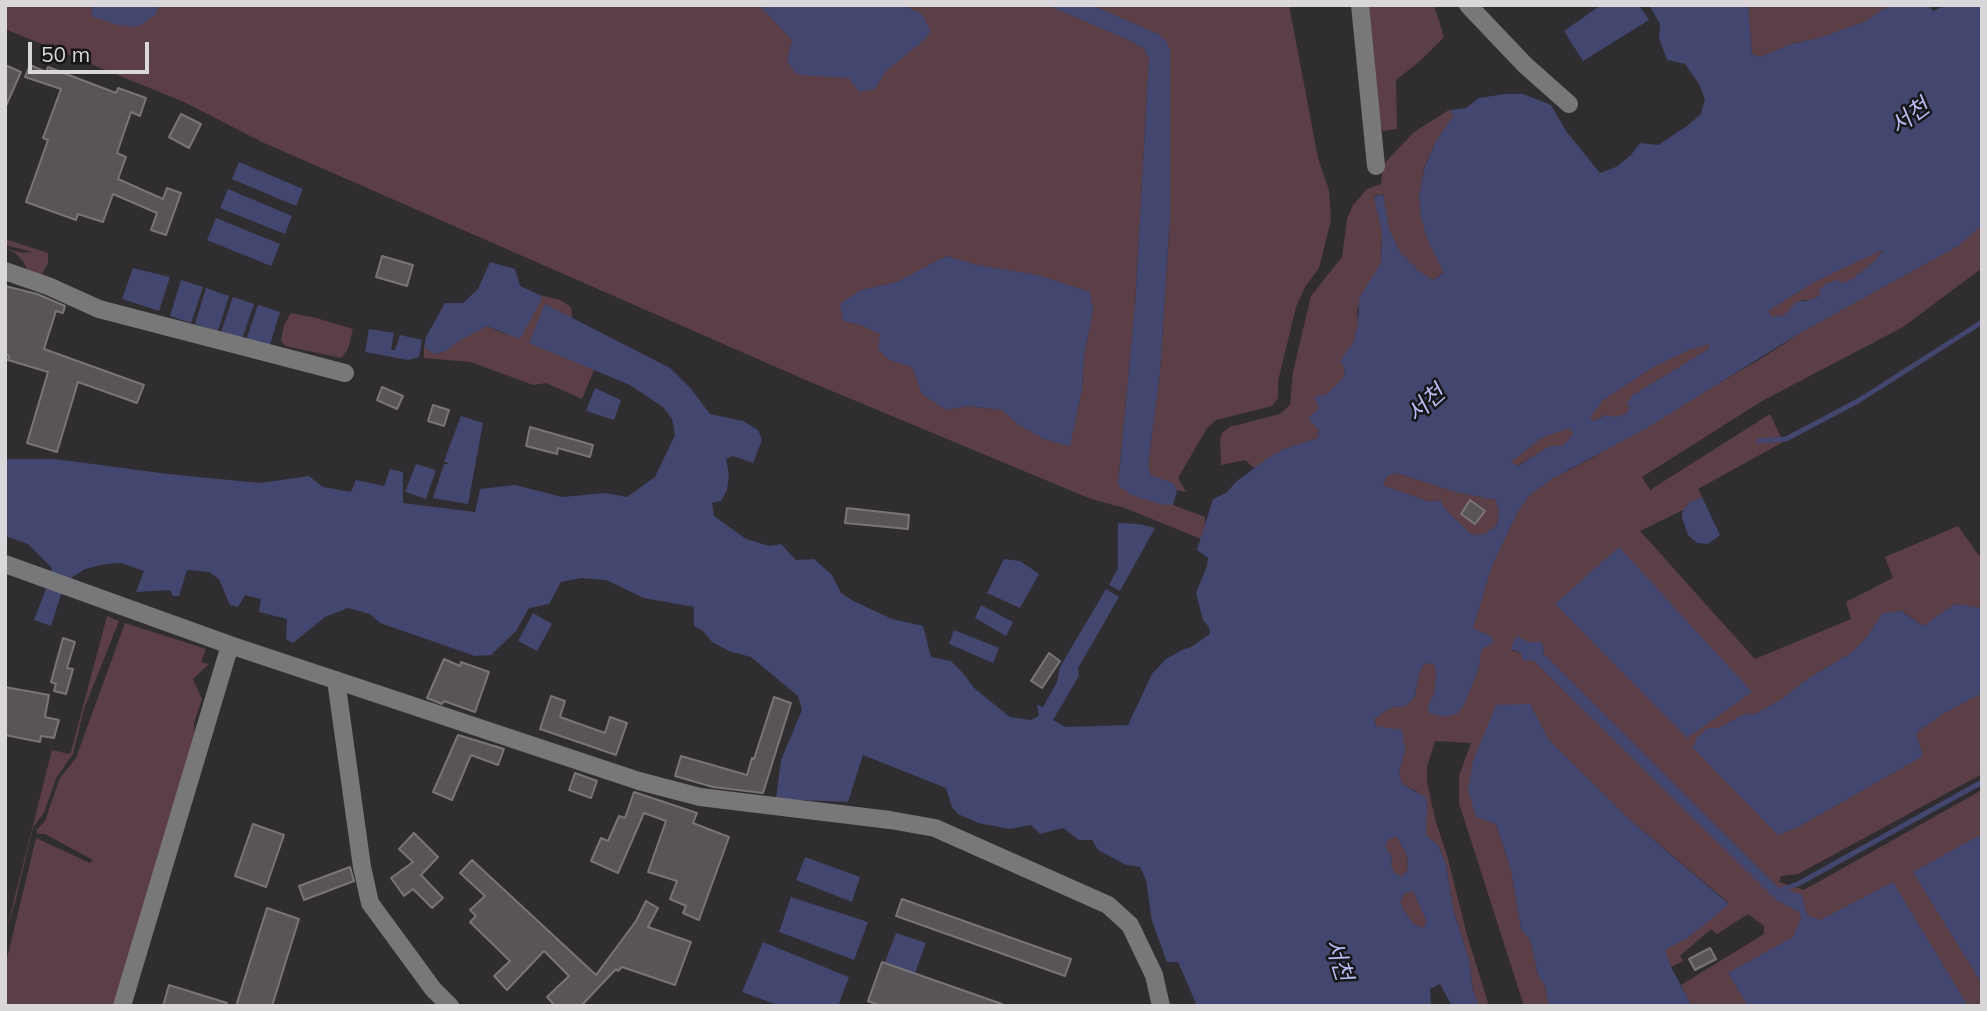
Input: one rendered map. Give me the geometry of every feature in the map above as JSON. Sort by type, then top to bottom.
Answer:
[{"type":"street","points":[[1360,5],[1376,166]]},
{"type":"street","points":[[1468,5],[1525,65],[1569,104]]},
{"type":"street","points":[[5,271],[48,286],[99,309],[345,373]]},
{"type":"street","points":[[5,564],[230,645],[639,781],[700,797],[890,820],[934,828],[1108,905],[1130,925],[1154,975],[1161,1006]]},
{"type":"street","points":[[122,1006],[230,645]]},
{"type":"street","points":[[336,680],[362,867],[370,902],[433,989],[450,1006]]},
{"type":"shaded area","points":[[5,5],[93,5],[91,16],[155,15],[160,5],[759,5],[792,40],[787,62],[828,75],[850,78],[875,89],[885,72],[900,58],[922,14],[903,5],[1047,5],[1131,41],[1144,49],[1149,58],[1135,306],[1118,485],[1164,505],[1173,505],[1205,517],[1201,539],[1125,508],[1091,499],[808,381],[262,142],[184,102],[5,29]],"holes":[[[946,256],[977,265],[1038,275],[1090,292],[1093,311],[1084,356],[1082,389],[1070,446],[1046,440],[1019,425],[1002,410],[968,406],[946,410],[922,394],[912,367],[889,360],[879,350],[880,334],[861,325],[843,321],[861,290],[897,282]]]},
{"type":"shaded area","points":[[1091,5],[1289,5],[1318,158],[1329,190],[1331,220],[1319,268],[1305,287],[1296,307],[1278,381],[1278,398],[1272,406],[1216,420],[1207,428],[1178,478],[1186,492],[1177,490],[1173,483],[1150,475],[1148,465],[1160,372],[1170,217],[1170,49],[1158,34]]},
{"type":"shaded area","points":[[1365,5],[1434,5],[1444,37],[1396,80],[1397,129],[1382,131]]},
{"type":"shaded area","points":[[1748,5],[1890,5],[1864,22],[1819,38],[1791,44],[1760,57],[1752,54]]},
{"type":"shaded area","points":[[1449,110],[1454,115],[1436,141],[1425,165],[1419,196],[1421,218],[1428,241],[1445,272],[1433,280],[1419,271],[1400,252],[1389,229],[1383,194],[1374,196],[1382,232],[1381,263],[1357,309],[1358,324],[1348,352],[1343,378],[1319,408],[1318,438],[1284,449],[1254,468],[1245,460],[1221,465],[1222,433],[1230,427],[1280,414],[1290,405],[1293,372],[1311,296],[1342,257],[1347,219],[1353,205],[1367,189],[1381,184],[1383,165],[1414,132]]},
{"type":"shaded area","points":[[1982,225],[1982,268],[1903,327],[1762,401],[1642,477],[1650,490],[1770,414],[1783,442],[1698,489],[1702,497],[1683,510],[1640,531],[1755,659],[1851,619],[1846,602],[1893,578],[1885,557],[1958,526],[1982,560],[1982,608],[1955,604],[1923,626],[1902,611],[1883,613],[1866,638],[1851,653],[1807,679],[1782,699],[1753,715],[1746,713],[1719,728],[1707,728],[1778,835],[1800,826],[1923,756],[1916,733],[1941,715],[1982,693],[1982,774],[1798,874],[1781,876],[1779,882],[1804,890],[1982,790],[1982,834],[1914,872],[1982,984],[1982,1006],[1968,1006],[1893,883],[1820,920],[1807,915],[1802,895],[1778,887],[1544,654],[1542,642],[1528,642],[1517,636],[1511,650],[1521,653],[1523,661],[1533,660],[1776,900],[1799,912],[1801,918],[1794,937],[1728,973],[1748,1006],[1692,1006],[1681,985],[1764,934],[1764,926],[1748,914],[1717,934],[1711,929],[1680,956],[1683,961],[1671,967],[1664,950],[1689,937],[1729,903],[1630,820],[1549,740],[1530,704],[1483,742],[1473,761],[1476,817],[1496,824],[1511,870],[1521,929],[1531,942],[1538,975],[1545,985],[1549,1006],[1524,1006],[1459,803],[1459,776],[1471,743],[1435,741],[1427,767],[1427,781],[1435,819],[1489,1006],[1479,1006],[1473,990],[1469,959],[1453,909],[1446,864],[1438,845],[1426,835],[1418,792],[1402,784],[1399,772],[1405,750],[1376,726],[1374,719],[1392,707],[1406,706],[1415,696],[1419,673],[1425,663],[1435,665],[1436,679],[1434,694],[1428,705],[1464,705],[1478,670],[1482,648],[1492,637],[1473,628],[1492,566],[1517,513],[1529,496],[1550,480],[1592,458],[1800,333],[1958,246]]},
{"type":"shaded area","points":[[5,239],[48,253],[48,263],[41,276],[28,272],[23,261],[5,248],[23,253],[33,252],[5,245]]},
{"type":"shaded area","points":[[1884,248],[1875,261],[1851,280],[1810,300],[1802,300],[1785,315],[1772,317],[1768,311],[1814,282]]},
{"type":"shaded area","points":[[540,295],[560,300],[571,307],[572,318],[545,304],[530,343],[594,370],[582,399],[546,383],[533,385],[471,362],[424,358],[424,347],[434,354],[445,351],[487,326],[505,334],[542,300]]},
{"type":"shaded area","points":[[291,313],[353,329],[348,349],[341,358],[285,346],[281,340],[284,325]]},
{"type":"shaded area","points":[[1709,344],[1707,350],[1633,395],[1627,414],[1615,417],[1606,415],[1593,421],[1589,418],[1603,400],[1655,366]]},
{"type":"shaded area","points":[[1570,427],[1573,434],[1564,446],[1548,447],[1517,466],[1511,462],[1543,437]]},
{"type":"shaded area","points":[[1397,473],[1456,492],[1496,500],[1499,513],[1497,525],[1485,534],[1472,535],[1447,511],[1440,500],[1429,502],[1383,485],[1387,476]]},
{"type":"shaded area","points":[[107,616],[119,621],[84,709],[73,754],[56,778],[44,813],[33,827],[7,928],[52,750],[69,754],[71,752]]},
{"type":"shaded area","points":[[125,623],[206,649],[201,662],[209,664],[193,679],[202,699],[194,723],[195,739],[114,1006],[5,1006],[5,967],[36,838],[90,863],[93,860],[45,834],[37,834],[37,830],[45,821],[60,778],[76,758]]},
{"type":"shaded area","points":[[1396,836],[1407,855],[1408,869],[1402,877],[1395,874],[1391,866],[1392,857],[1385,846],[1389,839]]},
{"type":"shaded area","points":[[1413,890],[1427,922],[1423,928],[1414,924],[1400,901],[1405,893]]},
{"type":"water","points":[[93,5],[160,5],[155,15],[137,27],[118,25],[91,16]]},
{"type":"water","points":[[759,5],[903,5],[922,14],[931,32],[885,72],[875,89],[859,92],[849,78],[798,75],[787,62],[792,40]]},
{"type":"water","points":[[1047,5],[1091,5],[1158,34],[1170,49],[1170,217],[1160,372],[1148,465],[1150,475],[1173,483],[1177,490],[1173,505],[1133,496],[1118,485],[1135,306],[1149,58],[1144,49],[1131,41]]},
{"type":"water","points":[[1601,5],[1639,5],[1649,20],[1583,61],[1564,31]]},
{"type":"water","name":"서천","points":[[1649,5],[1748,5],[1752,54],[1760,57],[1791,44],[1819,38],[1864,22],[1890,5],[1929,5],[1933,11],[1947,5],[1982,5],[1982,225],[1958,246],[1800,333],[1645,429],[1550,480],[1529,496],[1517,513],[1492,566],[1473,628],[1492,637],[1493,643],[1482,649],[1478,670],[1464,705],[1458,713],[1446,717],[1429,713],[1428,705],[1434,694],[1436,679],[1435,665],[1425,663],[1419,673],[1415,696],[1406,706],[1392,707],[1374,719],[1376,726],[1402,730],[1405,750],[1399,772],[1402,784],[1427,798],[1426,835],[1438,845],[1446,864],[1453,909],[1469,959],[1473,990],[1479,1006],[1452,1006],[1440,984],[1430,989],[1431,1006],[1197,1006],[1178,962],[1167,962],[1152,921],[1146,880],[1140,867],[1126,865],[1098,850],[1092,840],[1079,840],[1063,828],[1040,834],[1031,825],[1010,829],[978,823],[958,814],[952,807],[946,788],[863,755],[848,802],[776,799],[781,760],[802,710],[798,696],[751,657],[729,651],[712,642],[703,631],[694,626],[694,607],[644,598],[606,580],[581,578],[561,582],[549,604],[529,608],[516,631],[491,655],[475,656],[380,623],[370,614],[348,608],[325,617],[293,643],[286,639],[287,619],[259,612],[261,599],[245,595],[238,607],[230,605],[219,579],[209,572],[187,570],[179,596],[173,596],[170,590],[136,592],[144,571],[121,563],[106,564],[85,569],[70,579],[51,573],[52,568],[28,544],[5,536],[5,459],[55,459],[260,483],[309,476],[323,487],[351,492],[356,480],[384,486],[390,469],[403,472],[403,503],[475,512],[480,489],[515,485],[562,497],[606,493],[627,497],[655,477],[675,435],[672,419],[663,407],[630,385],[529,343],[545,304],[670,368],[692,390],[710,414],[743,421],[758,430],[762,440],[753,463],[733,456],[726,459],[729,475],[727,490],[721,501],[712,503],[714,516],[746,539],[769,546],[781,544],[796,560],[814,559],[832,575],[841,593],[853,601],[892,619],[923,626],[931,657],[951,661],[974,688],[1010,717],[1031,720],[1039,716],[1037,705],[1043,707],[1057,682],[1060,667],[1106,589],[1119,597],[1078,668],[1079,676],[1053,720],[1066,727],[1128,725],[1152,674],[1166,659],[1210,634],[1209,627],[1203,620],[1196,593],[1208,558],[1197,550],[1213,499],[1226,493],[1237,481],[1268,458],[1284,449],[1318,438],[1319,430],[1308,418],[1319,408],[1314,397],[1327,394],[1343,378],[1345,368],[1340,361],[1353,343],[1358,324],[1359,298],[1381,263],[1382,232],[1374,197],[1383,194],[1389,229],[1400,252],[1419,271],[1433,280],[1444,273],[1428,241],[1421,218],[1419,196],[1425,166],[1436,141],[1454,115],[1449,110],[1466,108],[1479,98],[1505,94],[1523,94],[1551,105],[1566,131],[1600,173],[1616,167],[1631,155],[1640,143],[1658,145],[1701,114],[1705,99],[1699,84],[1685,64],[1667,60],[1659,38],[1660,24]],"holes":[[[1884,249],[1875,261],[1851,280],[1842,283],[1836,280],[1826,284],[1820,289],[1819,296],[1796,302],[1785,315],[1772,317],[1768,311],[1814,282]],[[1709,344],[1707,350],[1633,395],[1627,403],[1630,407],[1626,414],[1615,417],[1606,415],[1594,421],[1590,418],[1603,400],[1655,366]],[[1570,428],[1573,434],[1564,445],[1548,447],[1518,466],[1511,462],[1543,437]],[[1397,473],[1456,492],[1496,500],[1499,513],[1497,525],[1485,534],[1472,535],[1447,511],[1440,500],[1429,502],[1383,485],[1387,476]],[[1396,836],[1407,855],[1408,869],[1402,877],[1395,873],[1391,866],[1392,857],[1385,846],[1389,839]],[[1413,891],[1427,922],[1423,928],[1414,924],[1400,901],[1405,893]]]},
{"type":"water","points":[[239,162],[303,189],[296,206],[232,179]]},
{"type":"water","points":[[228,189],[292,216],[285,234],[220,208]]},
{"type":"water","points":[[216,218],[280,244],[271,266],[207,240]]},
{"type":"water","points":[[946,256],[977,265],[1038,275],[1090,292],[1093,311],[1084,356],[1082,389],[1070,446],[1046,440],[1019,425],[1002,410],[968,406],[946,410],[922,394],[912,367],[889,360],[878,349],[880,334],[861,325],[843,321],[840,304],[861,290],[897,282]]},
{"type":"water","points":[[490,262],[515,269],[520,286],[540,295],[542,299],[520,339],[487,326],[446,351],[434,354],[424,347],[426,337],[445,303],[463,303],[478,289]]},
{"type":"water","points":[[133,268],[170,277],[159,311],[122,299]]},
{"type":"water","points":[[181,280],[203,287],[191,323],[170,316]]},
{"type":"water","points":[[206,288],[229,296],[218,331],[195,324]]},
{"type":"water","points":[[233,297],[254,304],[242,339],[221,332]]},
{"type":"water","points":[[258,305],[280,312],[269,348],[246,340]]},
{"type":"water","points":[[369,329],[394,333],[391,350],[395,350],[400,335],[422,340],[419,357],[408,360],[365,352]]},
{"type":"water","points":[[595,388],[621,400],[614,420],[586,411]]},
{"type":"water","points":[[461,416],[483,423],[468,504],[433,498],[444,464],[449,464],[444,461]]},
{"type":"water","points":[[416,464],[436,470],[426,499],[405,492]]},
{"type":"water","points":[[1702,497],[1720,535],[1708,544],[1697,543],[1688,535],[1682,517],[1683,510],[1690,502]]},
{"type":"water","points":[[1118,523],[1155,528],[1120,591],[1109,585],[1118,568]]},
{"type":"water","points":[[1619,547],[1752,692],[1687,738],[1555,604]]},
{"type":"water","points":[[1004,559],[1020,561],[1039,574],[1020,608],[987,593]]},
{"type":"water","points":[[47,586],[62,591],[51,626],[34,620]]},
{"type":"water","points":[[1955,604],[1982,608],[1982,693],[1941,715],[1916,733],[1923,756],[1800,826],[1778,835],[1693,748],[1697,737],[1708,728],[1719,728],[1746,713],[1753,715],[1851,653],[1866,638],[1883,613],[1901,611],[1923,626]]},
{"type":"water","points":[[981,605],[1013,622],[1006,636],[975,618]]},
{"type":"water","points":[[533,613],[552,624],[537,651],[518,641]]},
{"type":"water","points":[[954,630],[999,648],[993,663],[949,644]]},
{"type":"water","points":[[1517,636],[1528,642],[1542,642],[1544,654],[1778,887],[1802,895],[1807,915],[1820,920],[1893,882],[1968,1006],[1748,1006],[1728,973],[1793,937],[1801,918],[1799,912],[1776,900],[1533,660],[1523,661],[1521,653],[1510,649]]},
{"type":"water","points":[[1530,704],[1549,740],[1630,820],[1729,904],[1689,937],[1665,950],[1692,1006],[1549,1006],[1545,985],[1538,975],[1531,942],[1521,929],[1511,870],[1496,824],[1476,817],[1468,790],[1473,761],[1496,705]]},
{"type":"water","points":[[1982,834],[1982,984],[1913,872]]},
{"type":"water","points":[[805,857],[860,877],[852,902],[796,880]]},
{"type":"water","points":[[791,897],[868,922],[854,960],[779,932]]},
{"type":"water","points":[[896,933],[926,943],[915,973],[885,962]]},
{"type":"water","points":[[763,942],[849,977],[838,1006],[780,1006],[742,992]]},
{"type":"building","points":[[5,65],[21,72],[5,108]]},
{"type":"building","points":[[30,65],[46,72],[48,67],[116,93],[118,88],[146,98],[140,116],[131,112],[117,153],[126,157],[118,179],[163,199],[167,188],[181,193],[166,235],[151,230],[157,213],[113,194],[103,222],[78,214],[76,220],[26,202],[48,140],[43,138],[61,89],[25,77]]},
{"type":"building","points":[[181,114],[201,124],[189,148],[169,137]]},
{"type":"building","points":[[382,256],[413,265],[407,286],[376,277]]},
{"type":"building","points":[[5,286],[37,294],[65,306],[63,313],[56,311],[44,349],[144,385],[137,403],[78,382],[57,452],[27,443],[48,372],[8,360],[9,356],[5,354]]},
{"type":"building","points":[[382,387],[403,396],[397,409],[377,400]]},
{"type":"building","points":[[433,405],[449,410],[444,426],[428,421]]},
{"type":"building","points":[[530,427],[593,445],[590,457],[558,448],[557,454],[526,446]]},
{"type":"building","points":[[1470,500],[1485,511],[1475,524],[1461,514]]},
{"type":"building","points":[[847,508],[909,515],[908,529],[845,523]]},
{"type":"building","points":[[63,638],[75,642],[67,668],[73,669],[66,694],[54,691],[56,684],[51,682]]},
{"type":"building","points":[[1049,653],[1060,661],[1042,688],[1031,681]]},
{"type":"building","points":[[444,659],[460,666],[461,662],[489,672],[475,712],[427,698]]},
{"type":"building","points":[[5,687],[49,695],[45,717],[59,720],[54,738],[41,736],[40,742],[5,735]]},
{"type":"building","points":[[551,696],[565,701],[560,717],[605,733],[610,717],[627,723],[616,755],[540,729]]},
{"type":"building","points":[[774,697],[791,703],[763,793],[713,787],[675,776],[681,756],[747,775]]},
{"type":"building","points":[[458,735],[504,749],[498,765],[471,755],[452,800],[433,792]]},
{"type":"building","points":[[575,773],[597,781],[591,798],[569,790]]},
{"type":"building","points":[[634,792],[697,813],[693,823],[729,837],[699,920],[683,913],[686,906],[670,899],[677,881],[648,872],[666,821],[644,813],[618,873],[591,861],[601,838],[608,841],[619,816],[625,818]]},
{"type":"building","points":[[253,824],[284,835],[266,887],[235,876]]},
{"type":"building","points":[[414,833],[438,857],[421,875],[443,898],[432,908],[413,889],[404,896],[391,878],[413,862],[399,849]]},
{"type":"building","points":[[472,860],[596,975],[636,921],[646,901],[658,908],[648,927],[691,942],[675,985],[622,967],[618,971],[616,969],[581,1006],[555,1006],[547,997],[569,976],[544,951],[507,990],[494,976],[510,961],[470,922],[476,916],[470,910],[485,896],[460,873]]},
{"type":"building","points":[[350,867],[354,881],[304,900],[299,886]]},
{"type":"building","points":[[902,899],[1071,959],[1065,976],[896,916]]},
{"type":"building","points":[[267,908],[299,919],[272,1006],[236,1006]]},
{"type":"building","points":[[1710,948],[1716,959],[1695,970],[1689,959]]},
{"type":"building","points":[[882,962],[1002,1004],[882,1006],[868,1001]]},
{"type":"building","points":[[169,985],[227,1003],[226,1006],[163,1006]]},
{"type":"waterway","points":[[1759,441],[1786,439],[1858,401],[1982,322]]},
{"type":"waterway","points":[[1778,891],[1798,884],[1982,782]]}]
